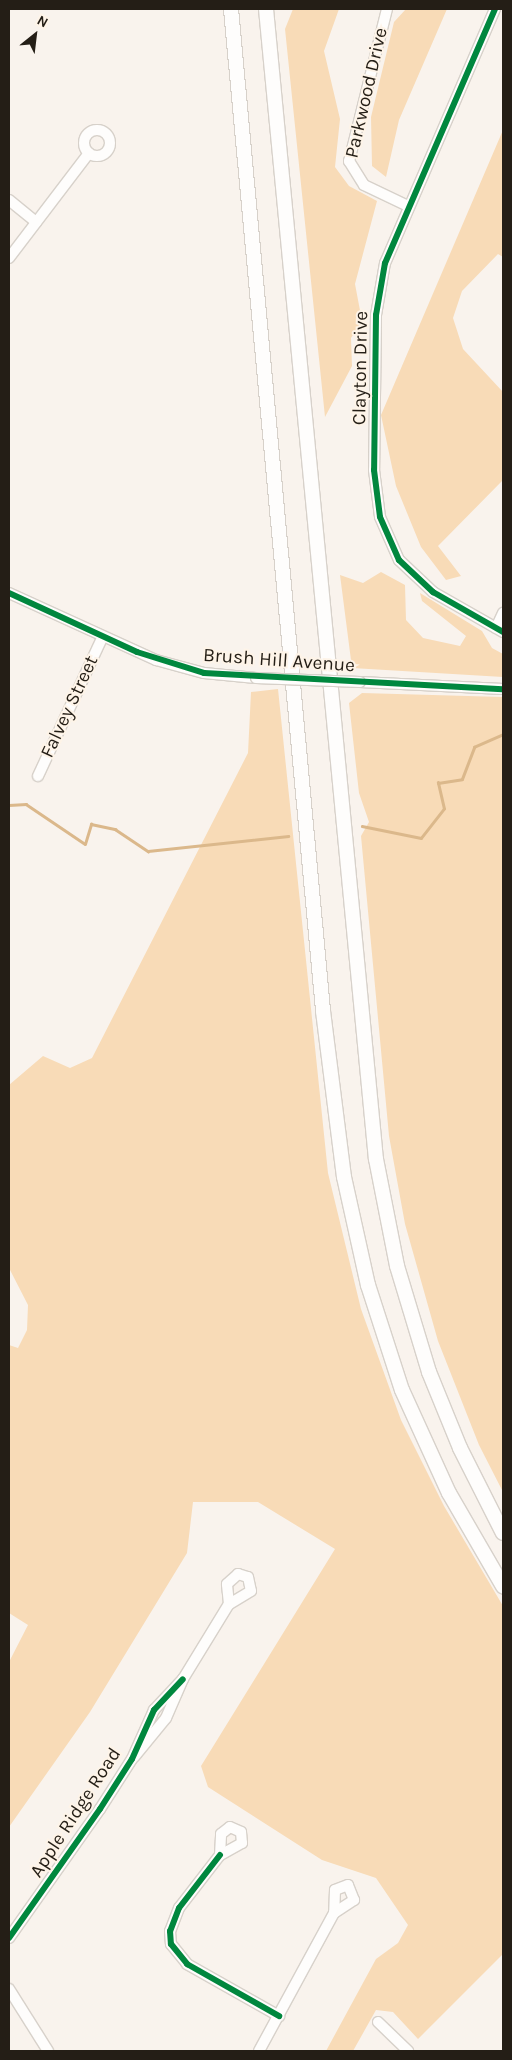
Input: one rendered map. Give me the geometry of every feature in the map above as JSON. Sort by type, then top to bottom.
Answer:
[{"type":"highway","points":[[231,9],[323,1011],[344,1177],[368,1285],[406,1399],[448,1493],[503,1586]]},
{"type":"highway","points":[[266,9],[376,1159],[397,1266],[420,1346],[456,1440],[501,1528]]},
{"type":"street","name":"Parkwood Drive","points":[[386,9],[349,161],[364,185],[406,205]]},
{"type":"street","name":"Clayton Drive","points":[[495,9],[406,205],[389,249],[377,300],[377,504],[388,539],[407,570],[433,592],[499,630]]},
{"type":"street","points":[[9,258],[89,153]]},
{"type":"street","points":[[9,200],[36,222]]},
{"type":"street","name":"Brush Hill Avenue","points":[[9,593],[102,638],[185,668],[256,678],[503,689]]},
{"type":"street","points":[[499,630],[503,613]]},
{"type":"street","name":"Falvey Street","points":[[38,776],[102,638]]},
{"type":"street","name":"Apple Ridge Road","points":[[9,1938],[132,1759],[166,1718],[183,1679],[229,1604]]},
{"type":"street","name":"Apple Ridge Road","points":[[132,1759],[154,1710],[183,1679]]},
{"type":"street","points":[[154,1710],[166,1718]]},
{"type":"street","points":[[220,1855],[179,1908],[170,1931],[171,1944],[187,1964],[279,2016]]},
{"type":"street","points":[[259,2051],[334,1913]]},
{"type":"street","points":[[9,1989],[48,2051]]},
{"type":"street","points":[[378,2022],[408,2051]]},
{"type":"shaded area","points":[[293,9],[339,9],[324,51],[340,119],[335,167],[349,186],[377,201],[355,284],[362,321],[351,338],[352,366],[325,417],[285,29]]},
{"type":"shaded area","points":[[406,9],[447,9],[399,120],[386,177],[372,166],[371,117],[394,22]]},
{"type":"shaded area","points":[[503,130],[503,257],[498,254],[462,291],[453,318],[463,349],[503,392],[503,480],[438,546],[461,576],[446,580],[421,547],[396,486],[381,415]]},
{"type":"shaded area","points":[[381,572],[405,585],[406,620],[423,638],[460,646],[466,636],[422,601],[420,593],[482,631],[492,648],[503,654],[503,677],[352,668],[340,575],[363,583]]},
{"type":"shaded area","points":[[278,689],[328,1173],[361,1309],[401,1420],[444,1506],[503,1606],[503,1954],[418,2039],[393,2012],[376,2010],[353,2051],[326,2051],[376,1959],[398,1943],[408,1925],[376,1878],[322,1860],[208,1787],[201,1766],[335,1549],[258,1502],[193,1502],[187,1553],[90,1712],[9,1827],[9,1662],[28,1625],[9,1613],[9,1345],[18,1348],[27,1330],[28,1305],[9,1268],[9,1085],[43,1056],[70,1068],[92,1058],[248,753],[251,692]]},
{"type":"shaded area","points":[[362,693],[503,697],[503,1492],[479,1445],[438,1341],[405,1224],[389,1136],[361,836],[369,822],[359,793],[349,703]]},
{"type":"waterway","points":[[362,826],[421,838],[444,809],[438,783],[462,779],[474,747],[503,734]]},
{"type":"waterway","points":[[9,805],[26,804],[85,844],[91,824],[115,829],[148,851],[288,836]]},
{"type":"cycle path","points":[[495,9],[385,263],[376,315],[374,470],[380,517],[399,560],[433,592],[503,632]]},
{"type":"cycle path","points":[[9,593],[137,652],[204,673],[503,689]]},
{"type":"cycle path","points":[[9,1938],[100,1809],[132,1759],[154,1710],[183,1679]]},
{"type":"cycle path","points":[[220,1855],[179,1908],[170,1931],[171,1944],[187,1964],[279,2016]]}]
